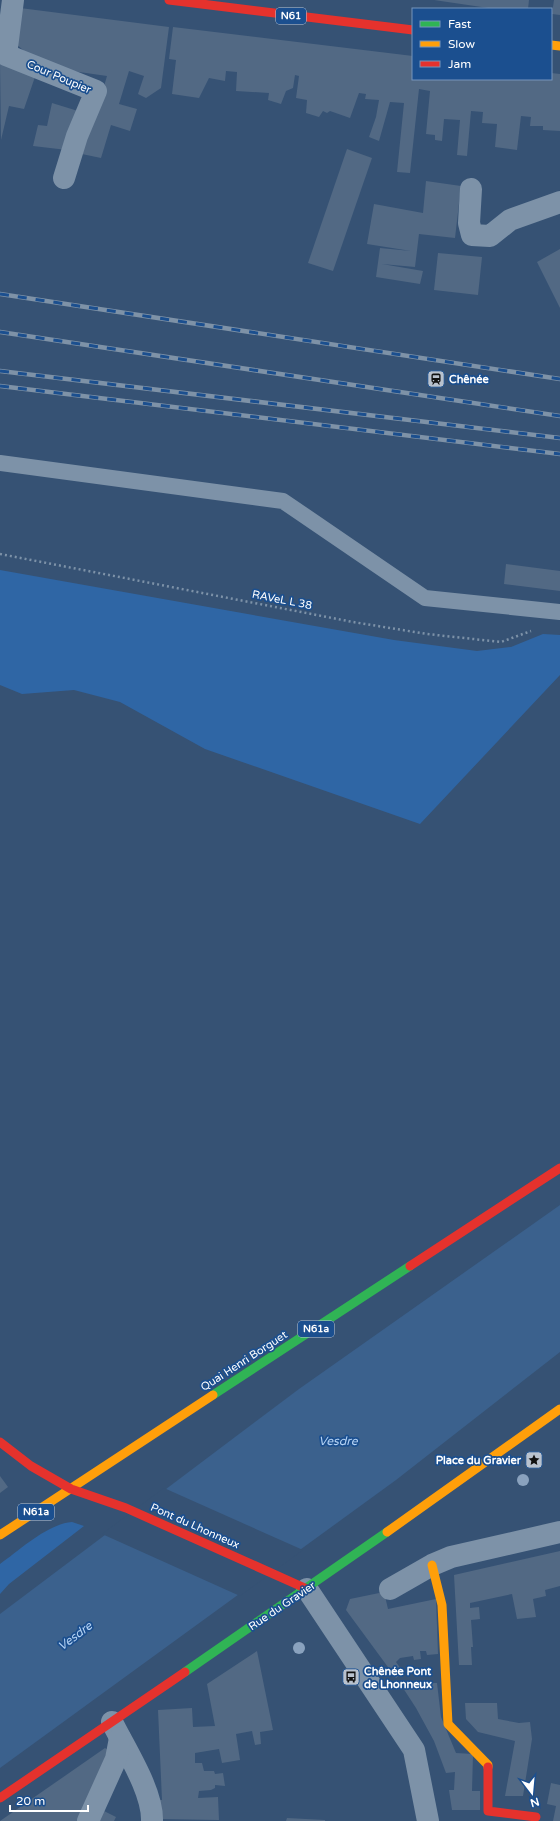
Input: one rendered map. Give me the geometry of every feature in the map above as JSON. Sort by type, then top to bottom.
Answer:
[{"type":"street","name":"Cour Poupier","points":[[13,0],[3,54],[96,91],[77,136],[64,178]]},
{"type":"street","name":"N61","points":[[169,0],[294,17],[412,30]]},
{"type":"street","points":[[471,189],[469,223],[472,235],[490,236],[510,220],[560,202]]},
{"type":"street","name":"Quai Henri Borguet","points":[[0,1535],[560,1168]]},
{"type":"street","name":"Rue du Gravier","points":[[0,1798],[116,1730],[307,1589],[560,1409]]},
{"type":"street","name":"Pont du Lhonneux","points":[[0,1442],[31,1466],[71,1489],[126,1508],[307,1589]]},
{"type":"street","points":[[390,1589],[432,1565],[451,1557],[560,1532]]},
{"type":"street","points":[[432,1565],[442,1606],[448,1724],[488,1765],[488,1811],[536,1817]]},
{"type":"street","points":[[307,1589],[414,1750],[428,1821]]},
{"type":"street","points":[[88,1821],[116,1758],[116,1730]]},
{"type":"street","points":[[116,1730],[147,1792],[152,1811],[152,1821]]},
{"type":"lane","points":[[0,464],[283,501],[425,598],[560,612]]},
{"type":"path","name":"RAVeL L 38","points":[[0,554],[353,622],[427,634],[501,642],[535,630]]},
{"type":"shaded area","points":[[0,570],[394,640],[477,651],[511,647],[543,634],[560,635],[560,675],[420,824],[205,749],[120,702],[74,690],[22,694],[0,685]]},
{"type":"shaded area","points":[[72,1522],[84,1526],[9,1584],[0,1594],[0,1564],[44,1532],[53,1527]]},
{"type":"water","name":"Vesdre","points":[[560,1205],[560,1352],[396,1480],[0,1768],[0,1614],[299,1389]]},
{"type":"pier","points":[[164,1488],[303,1550],[240,1596],[102,1534]]},
{"type":"building","points":[[434,0],[529,0],[528,8],[488,8]]},
{"type":"building","points":[[554,0],[560,0],[560,15],[552,14]]},
{"type":"building","points":[[20,8],[169,27],[161,88],[146,98],[138,94],[144,76],[129,71],[119,104],[137,109],[130,131],[111,125],[101,158],[77,153],[102,93],[107,76],[72,71],[31,57],[15,43]]},
{"type":"building","points":[[173,27],[412,56],[412,80],[552,80],[552,73],[560,74],[560,131],[543,130],[543,126],[530,126],[531,117],[521,116],[517,150],[495,147],[497,124],[482,123],[483,112],[471,111],[467,156],[457,155],[460,120],[444,119],[442,141],[435,140],[435,135],[426,134],[430,91],[419,89],[410,173],[397,172],[404,103],[390,102],[379,141],[369,137],[376,117],[379,100],[365,99],[366,94],[359,93],[350,118],[330,111],[327,113],[323,111],[319,117],[306,113],[307,100],[296,98],[299,76],[295,75],[293,88],[286,91],[281,104],[268,100],[269,93],[236,91],[237,72],[226,71],[225,81],[209,78],[199,98],[172,94],[176,60],[169,59]]},
{"type":"building","points":[[0,62],[37,71],[24,109],[9,106],[1,140]]},
{"type":"building","points":[[52,103],[78,111],[67,150],[33,146],[38,125],[47,126]]},
{"type":"building","points":[[347,149],[372,158],[333,271],[308,263]]},
{"type":"building","points":[[426,181],[461,186],[455,238],[419,234],[415,267],[382,264],[423,271],[420,284],[376,277],[380,248],[411,251],[367,244],[374,204],[423,213]]},
{"type":"building","points":[[560,249],[560,308],[537,262]]},
{"type":"building","points":[[438,253],[482,257],[478,295],[434,290]]},
{"type":"building","points":[[506,564],[560,571],[560,591],[504,584]]},
{"type":"building","points":[[0,1476],[8,1487],[0,1493]]},
{"type":"building","points":[[560,1551],[560,1586],[545,1590],[546,1596],[533,1599],[536,1617],[517,1619],[512,1594],[470,1603],[470,1608],[479,1607],[480,1619],[471,1620],[473,1647],[471,1647],[472,1665],[459,1665],[454,1575]]},
{"type":"building","points":[[384,1592],[388,1609],[436,1599],[438,1654],[427,1655],[426,1651],[420,1651],[421,1659],[414,1660],[413,1656],[400,1658],[396,1662],[403,1672],[396,1678],[346,1610],[350,1599]]},
{"type":"building","points":[[257,1651],[273,1730],[260,1732],[261,1744],[255,1745],[252,1731],[236,1734],[240,1760],[222,1763],[219,1749],[195,1753],[195,1763],[202,1763],[204,1771],[214,1771],[215,1774],[223,1773],[225,1786],[215,1785],[215,1788],[211,1790],[199,1791],[198,1798],[218,1797],[219,1820],[159,1819],[159,1800],[162,1800],[158,1710],[192,1708],[193,1727],[215,1726],[207,1684]]},
{"type":"building","points":[[410,1683],[437,1683],[441,1717],[456,1753],[473,1754],[472,1791],[480,1791],[480,1810],[452,1810],[449,1790],[454,1790],[455,1772],[446,1773],[434,1741],[403,1688]]},
{"type":"building","points":[[465,1703],[497,1703],[498,1719],[519,1723],[530,1722],[532,1739],[523,1796],[505,1796],[515,1741],[478,1732],[466,1719]]},
{"type":"building","points":[[105,1748],[111,1752],[80,1821],[0,1821]]},
{"type":"building","points":[[551,1783],[560,1785],[560,1821],[553,1821],[556,1806],[547,1804]]},
{"type":"building","points":[[102,1810],[116,1817],[114,1821],[97,1821]]},
{"type":"building","points":[[287,1818],[325,1820],[325,1821],[286,1821]]},
{"type":"railway","points":[[0,294],[560,379]]},
{"type":"railway","points":[[0,332],[560,416]]},
{"type":"railway","points":[[0,371],[560,438]]},
{"type":"railway","points":[[0,386],[560,454]]},
{"type":"traffic: fast","points":[[213,1395],[410,1266]]},
{"type":"traffic: fast","points":[[185,1672],[387,1532]]},
{"type":"traffic: slow","points":[[552,45],[560,46]]},
{"type":"traffic: slow","points":[[0,1535],[213,1395]]},
{"type":"traffic: slow","points":[[387,1532],[560,1409]]},
{"type":"traffic: slow","points":[[432,1565],[442,1605],[448,1724],[488,1765],[488,1767]]},
{"type":"traffic: jam","points":[[169,0],[412,30]]},
{"type":"traffic: jam","points":[[410,1266],[560,1168]]},
{"type":"traffic: jam","points":[[0,1442],[31,1466],[71,1489],[126,1508],[307,1589]]},
{"type":"traffic: jam","points":[[0,1798],[185,1672]]},
{"type":"traffic: jam","points":[[488,1767],[488,1811],[536,1817]]},
{"type":"place","name":"Chênée","points":[[436,379]]},
{"type":"place","name":"Place du Gravier","points":[[534,1460]]},
{"type":"place","name":"Chênée Pont de Lhonneux","points":[[351,1677]]}]
